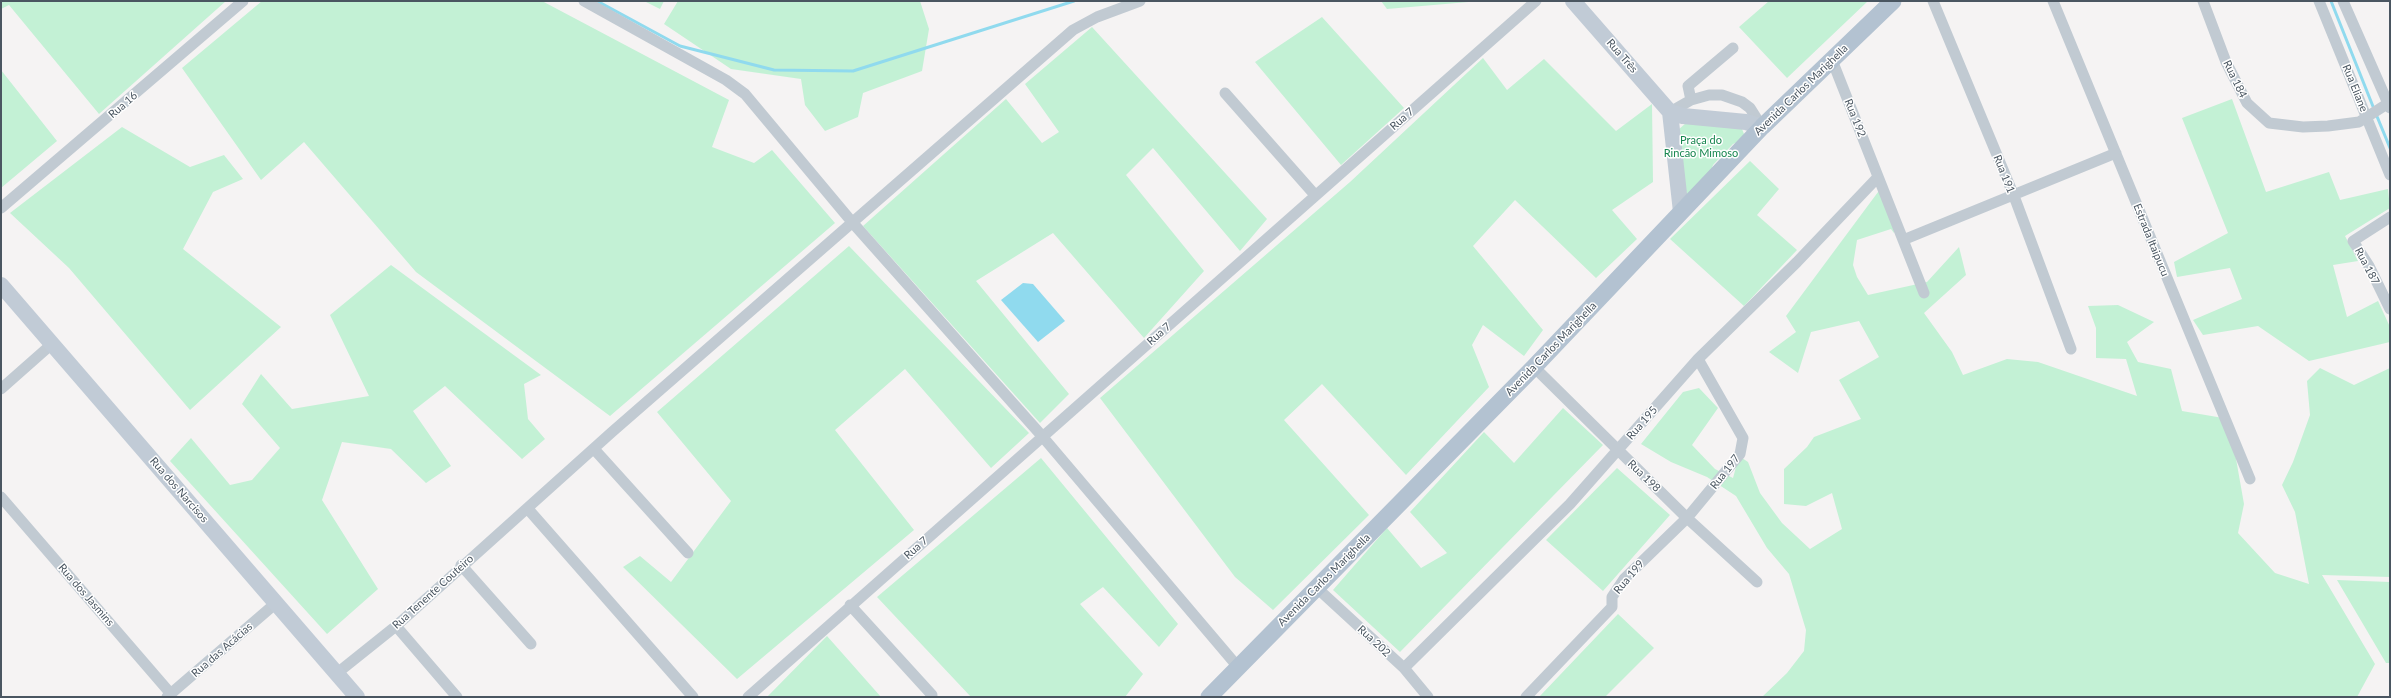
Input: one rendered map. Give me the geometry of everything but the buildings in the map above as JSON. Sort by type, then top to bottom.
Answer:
[{"type":"main road","name":"Avenida Carlos Marighella","points":[[1209,697],[1534,367],[1762,127],[1893,1]]},
{"type":"street","name":"Rua 16","points":[[1,208],[243,1]]},
{"type":"street","points":[[584,1],[736,87],[745,94],[852,222],[1042,436],[1238,667]]},
{"type":"street","name":"Rua Tenente Couteiro","points":[[336,674],[396,626],[461,565],[528,509],[612,432],[1073,30],[1097,17],[1140,1]]},
{"type":"street","name":"Rua 7","points":[[748,697],[1536,1]]},
{"type":"street","name":"Rua Três","points":[[1573,1],[1670,112]]},
{"type":"street","name":"Rua 191","points":[[1934,1],[2014,196],[2071,349]]},
{"type":"street","name":"Estrada Itaipucu","points":[[2053,1],[2250,478]]},
{"type":"street","name":"Rua 184","points":[[2203,1],[2226,62],[2247,103],[2269,123],[2287,126],[2328,126],[2359,122],[2389,104]]},
{"type":"street","name":"Rua Eliane","points":[[2319,1],[2390,176]]},
{"type":"street","points":[[2343,1],[2389,104]]},
{"type":"street","points":[[1691,100],[1688,86],[1733,48]]},
{"type":"street","name":"Rua 192","points":[[1832,60],[1878,177]]},
{"type":"street","points":[[1225,93],[1315,195]]},
{"type":"street","points":[[1670,112],[1691,100],[1709,95],[1732,97],[1750,108],[1762,127]]},
{"type":"street","points":[[1670,112],[1682,116],[1746,122],[1762,127]]},
{"type":"street","points":[[1670,112],[1681,212]]},
{"type":"street","points":[[1903,240],[2014,196],[2116,153]]},
{"type":"street","points":[[1878,177],[1924,293]]},
{"type":"street","name":"Rua 195","points":[[1404,668],[1565,509],[1698,359],[1797,262],[1878,177]]},
{"type":"street","name":"Rua 187","points":[[2390,217],[2353,241],[2390,309]]},
{"type":"street","name":"Rua dos Narcisos","points":[[1,285],[53,343],[357,697]]},
{"type":"street","points":[[1,389],[53,343]]},
{"type":"street","name":"Rua 197","points":[[1687,518],[1731,468],[1740,454],[1743,444],[1743,438],[1733,417],[1698,359]]},
{"type":"street","name":"Rua 198","points":[[1534,367],[1687,518],[1757,582]]},
{"type":"street","points":[[594,449],[688,553]]},
{"type":"street","name":"Rua dos Jasmins","points":[[1,497],[169,695]]},
{"type":"street","points":[[528,509],[693,697]]},
{"type":"street","name":"Rua 199","points":[[1526,697],[1612,607],[1612,597],[1624,579],[1687,518]]},
{"type":"street","points":[[461,565],[531,644]]},
{"type":"street","name":"Rua 202","points":[[1317,588],[1404,668],[1428,697]]},
{"type":"street","name":"Rua das Acácias","points":[[169,695],[276,603]]},
{"type":"street","points":[[850,606],[932,695]]},
{"type":"street","points":[[396,626],[457,697]]},
{"type":"green space","points":[[1,1],[226,1],[99,114],[9,5],[1,9]]},
{"type":"green space","points":[[262,1],[542,1],[729,100],[712,147],[754,163],[772,150],[835,223],[610,416],[416,272],[304,142],[261,180],[182,68]]},
{"type":"green space","points":[[644,1],[664,1],[660,9]]},
{"type":"green space","points":[[678,1],[920,1],[929,29],[922,71],[863,93],[858,117],[825,131],[805,105],[801,79],[731,69],[664,24]]},
{"type":"green space","points":[[1381,1],[1480,1],[1387,9]]},
{"type":"green space","points":[[1769,1],[1868,1],[1787,78],[1739,27]]},
{"type":"green space","points":[[1322,17],[1404,108],[1341,165],[1255,62]]},
{"type":"green space","points":[[1092,27],[1267,219],[1240,251],[1153,148],[1126,175],[1204,271],[1144,338],[1053,233],[976,281],[1069,394],[1040,423],[863,226],[1006,99],[1042,143],[1059,132],[1025,84]]},
{"type":"green space","points":[[1483,58],[1507,90],[1544,59],[1616,131],[1652,104],[1653,182],[1612,210],[1637,239],[1596,278],[1515,200],[1473,246],[1543,330],[1524,356],[1483,325],[1472,345],[1489,387],[1406,475],[1322,384],[1284,420],[1369,515],[1273,610],[1235,577],[1100,398],[1350,182]]},
{"type":"green space","points":[[1,70],[57,141],[1,188]]},
{"type":"green space","points":[[2232,99],[2266,192],[2329,172],[2340,200],[2388,189],[2390,208],[2345,236],[2358,261],[2333,265],[2347,317],[2378,301],[2390,327],[2390,342],[2309,361],[2258,326],[2203,335],[2193,320],[2242,299],[2230,268],[2177,277],[2174,262],[2228,233],[2182,118]]},
{"type":"green space","name":"Praça do Rincão Mimoso","points":[[1686,123],[1742,129],[1744,134],[1743,140],[1733,144],[1713,165],[1709,176],[1687,198],[1678,130]]},
{"type":"green space","points":[[122,127],[190,167],[224,155],[243,179],[213,192],[183,249],[281,327],[190,410],[69,268],[10,213]]},
{"type":"green space","points":[[1750,161],[1779,189],[1757,215],[1797,250],[1744,306],[1670,239]]},
{"type":"green space","points":[[1881,188],[1898,222],[1894,233],[1891,229],[1857,240],[1853,265],[1857,277],[1868,295],[1927,282],[1959,247],[1966,275],[1924,313],[1952,352],[1963,375],[2007,359],[2038,362],[2137,396],[2126,359],[2096,358],[2096,328],[2088,306],[2118,305],[2154,322],[2127,342],[2138,362],[2171,369],[2182,411],[2229,419],[2244,504],[2238,533],[2275,573],[2309,584],[2295,512],[2282,485],[2293,462],[2310,415],[2307,381],[2320,368],[2354,385],[2390,368],[2390,577],[2322,575],[2375,664],[2357,697],[1762,697],[1787,673],[1804,651],[1806,630],[1789,574],[1767,548],[1736,496],[1707,477],[1671,462],[1641,444],[1683,392],[1699,388],[1718,408],[1692,445],[1715,469],[1733,478],[1739,456],[1748,462],[1760,493],[1782,523],[1810,549],[1842,529],[1832,493],[1806,506],[1784,504],[1784,469],[1807,447],[1814,437],[1861,419],[1839,380],[1879,357],[1859,321],[1811,332],[1798,373],[1769,352],[1796,332],[1786,316]]},
{"type":"green space","points":[[849,246],[1029,433],[991,468],[905,369],[835,430],[914,530],[737,679],[623,567],[640,556],[671,582],[731,501],[657,412]]},
{"type":"green space","points":[[391,265],[541,375],[524,384],[528,419],[545,439],[522,459],[445,386],[413,411],[451,466],[426,483],[391,449],[342,442],[322,500],[378,589],[327,634],[170,461],[191,438],[230,485],[252,480],[280,448],[242,404],[261,374],[292,409],[369,396],[330,315]]},
{"type":"green space","points":[[1563,408],[1603,445],[1400,652],[1333,590],[1387,528],[1421,568],[1447,553],[1410,512],[1484,432],[1514,463]]},
{"type":"green space","points":[[1041,458],[1178,624],[1159,647],[1103,587],[1080,604],[1143,674],[1125,697],[971,697],[877,597]]},
{"type":"green space","points":[[1617,468],[1670,515],[1603,591],[1546,540]]},
{"type":"green space","points":[[2337,580],[2390,582],[2390,663],[2386,663]]},
{"type":"green space","points":[[1618,614],[1654,648],[1605,697],[1539,697]]},
{"type":"green space","points":[[827,636],[881,697],[767,697]]},
{"type":"water","points":[[1023,283],[1033,284],[1065,321],[1038,342],[1001,300]]},
{"type":"waterway","points":[[597,1],[680,46],[774,70],[853,71],[1074,1]]},
{"type":"waterway","points":[[2331,1],[2374,109]]},
{"type":"waterway","points":[[2376,114],[2390,148]]}]
